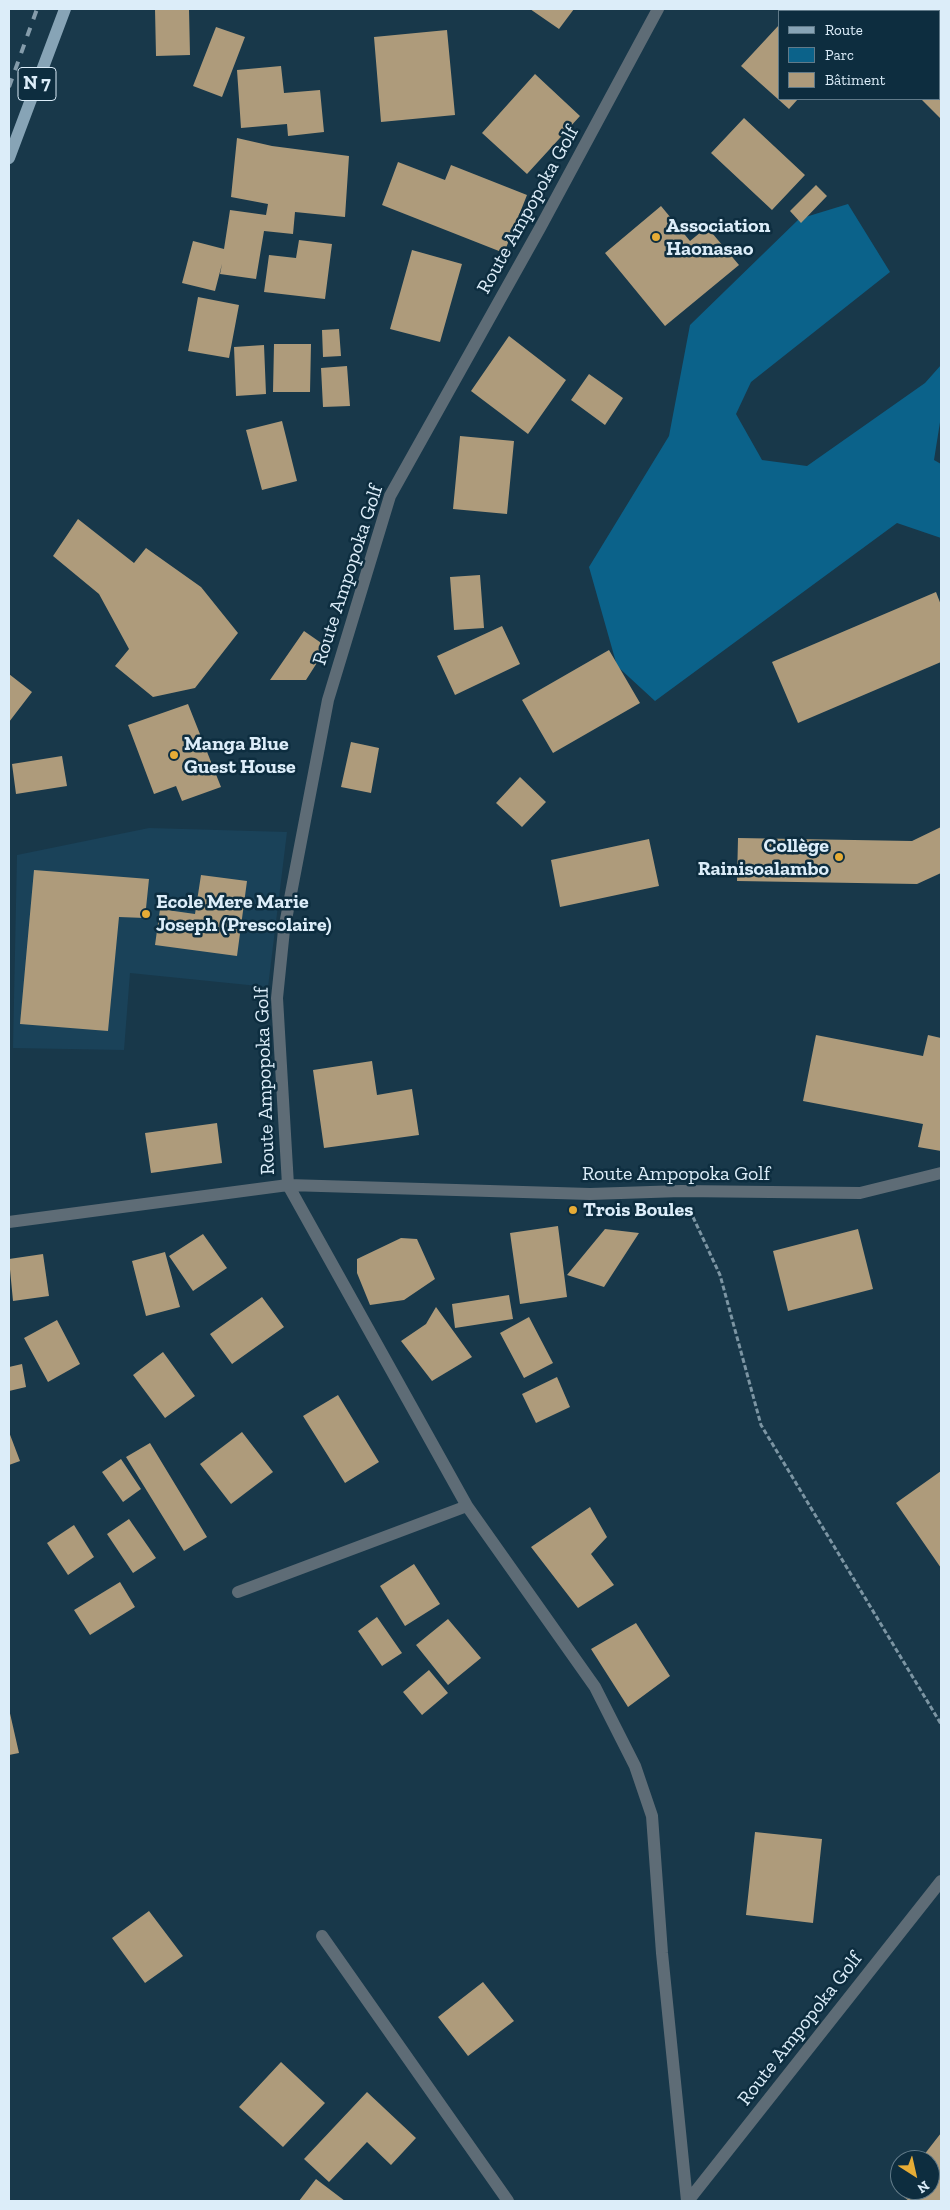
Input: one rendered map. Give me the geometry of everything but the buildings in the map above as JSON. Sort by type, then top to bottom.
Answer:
[{"type":"main road","name":"N 7","points":[[9,158],[65,9]]},
{"type":"street","name":"Route Ampopoka Golf","points":[[288,1185],[277,998],[284,930],[328,700],[390,496],[540,228],[658,9]]},
{"type":"street","name":"Route Ampopoka Golf","points":[[9,1222],[288,1185],[590,1194],[860,1192],[941,1173]]},
{"type":"street","points":[[288,1185],[468,1506],[594,1687],[635,1766],[652,1816],[662,1953],[688,2201]]},
{"type":"street","points":[[238,1592],[468,1506]]},
{"type":"street","name":"Route Ampopoka Golf","points":[[688,2201],[941,1881]]},
{"type":"street","points":[[322,1936],[508,2201]]},
{"type":"path","points":[[680,1192],[720,1275],[761,1425],[941,1724]]},
{"type":"shaded area","name":"Ecole Mere Marie Joseph (Prescolaire)","points":[[149,828],[287,832],[268,987],[130,973],[124,1050],[13,1048],[17,855]]},
{"type":"green space","points":[[848,204],[890,272],[751,382],[736,414],[762,460],[807,466],[925,383],[941,365],[941,416],[934,460],[941,464],[941,538],[897,523],[655,701],[617,666],[589,567],[669,436],[690,325],[799,219]]},
{"type":"railway","points":[[9,87],[37,9]]},
{"type":"place","name":"Association Haonasao","points":[[656,237]]},
{"type":"place","name":"Manga Blue Guest House","points":[[174,755]]},
{"type":"place","name":"Collège Rainisoalambo","points":[[839,857]]},
{"type":"place","name":"Ecole Mere Marie Joseph (Prescolaire)","points":[[146,914]]},
{"type":"place","name":"Trois Boules","points":[[573,1210]]}]
